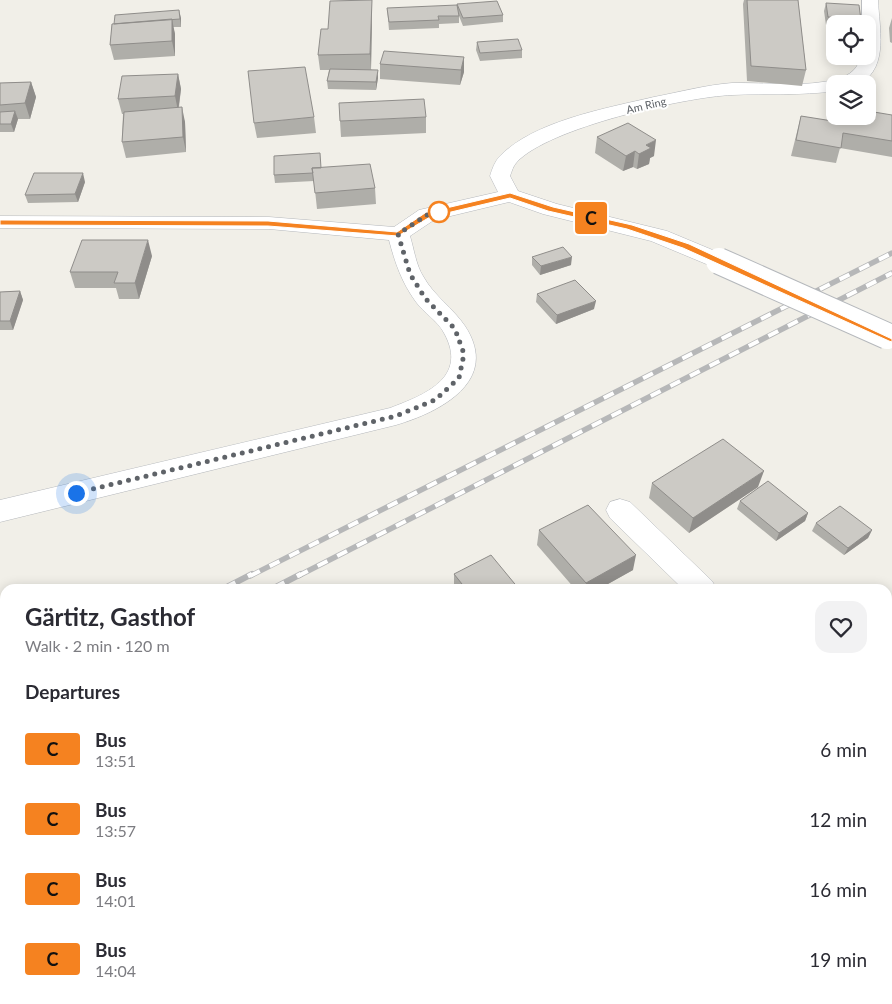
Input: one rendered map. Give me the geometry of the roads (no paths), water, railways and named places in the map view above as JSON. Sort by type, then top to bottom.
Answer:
[{"type":"street","points":[[859,75],[867,67],[871,55],[870,0]]},
{"type":"street","name":"Am Ring","points":[[510,195],[500,176],[506,161],[520,150],[552,132],[579,122],[694,94],[731,89],[809,89],[826,86]]},
{"type":"street","points":[[0,222],[268,223],[398,234],[427,215],[510,195],[551,209],[652,234],[686,246],[889,338]]},
{"type":"street","points":[[0,511],[396,416],[435,400],[459,378],[464,354],[455,329],[425,298],[410,274],[398,234]]},
{"type":"street","points":[[620,510],[697,584]]},
{"type":"railway","points":[[250,576],[892,253]]},
{"type":"railway","points":[[298,576],[892,273]]},
{"type":"railway","points":[[233,584],[252,574]]},
{"type":"railway","points":[[282,584],[301,574]]}]
